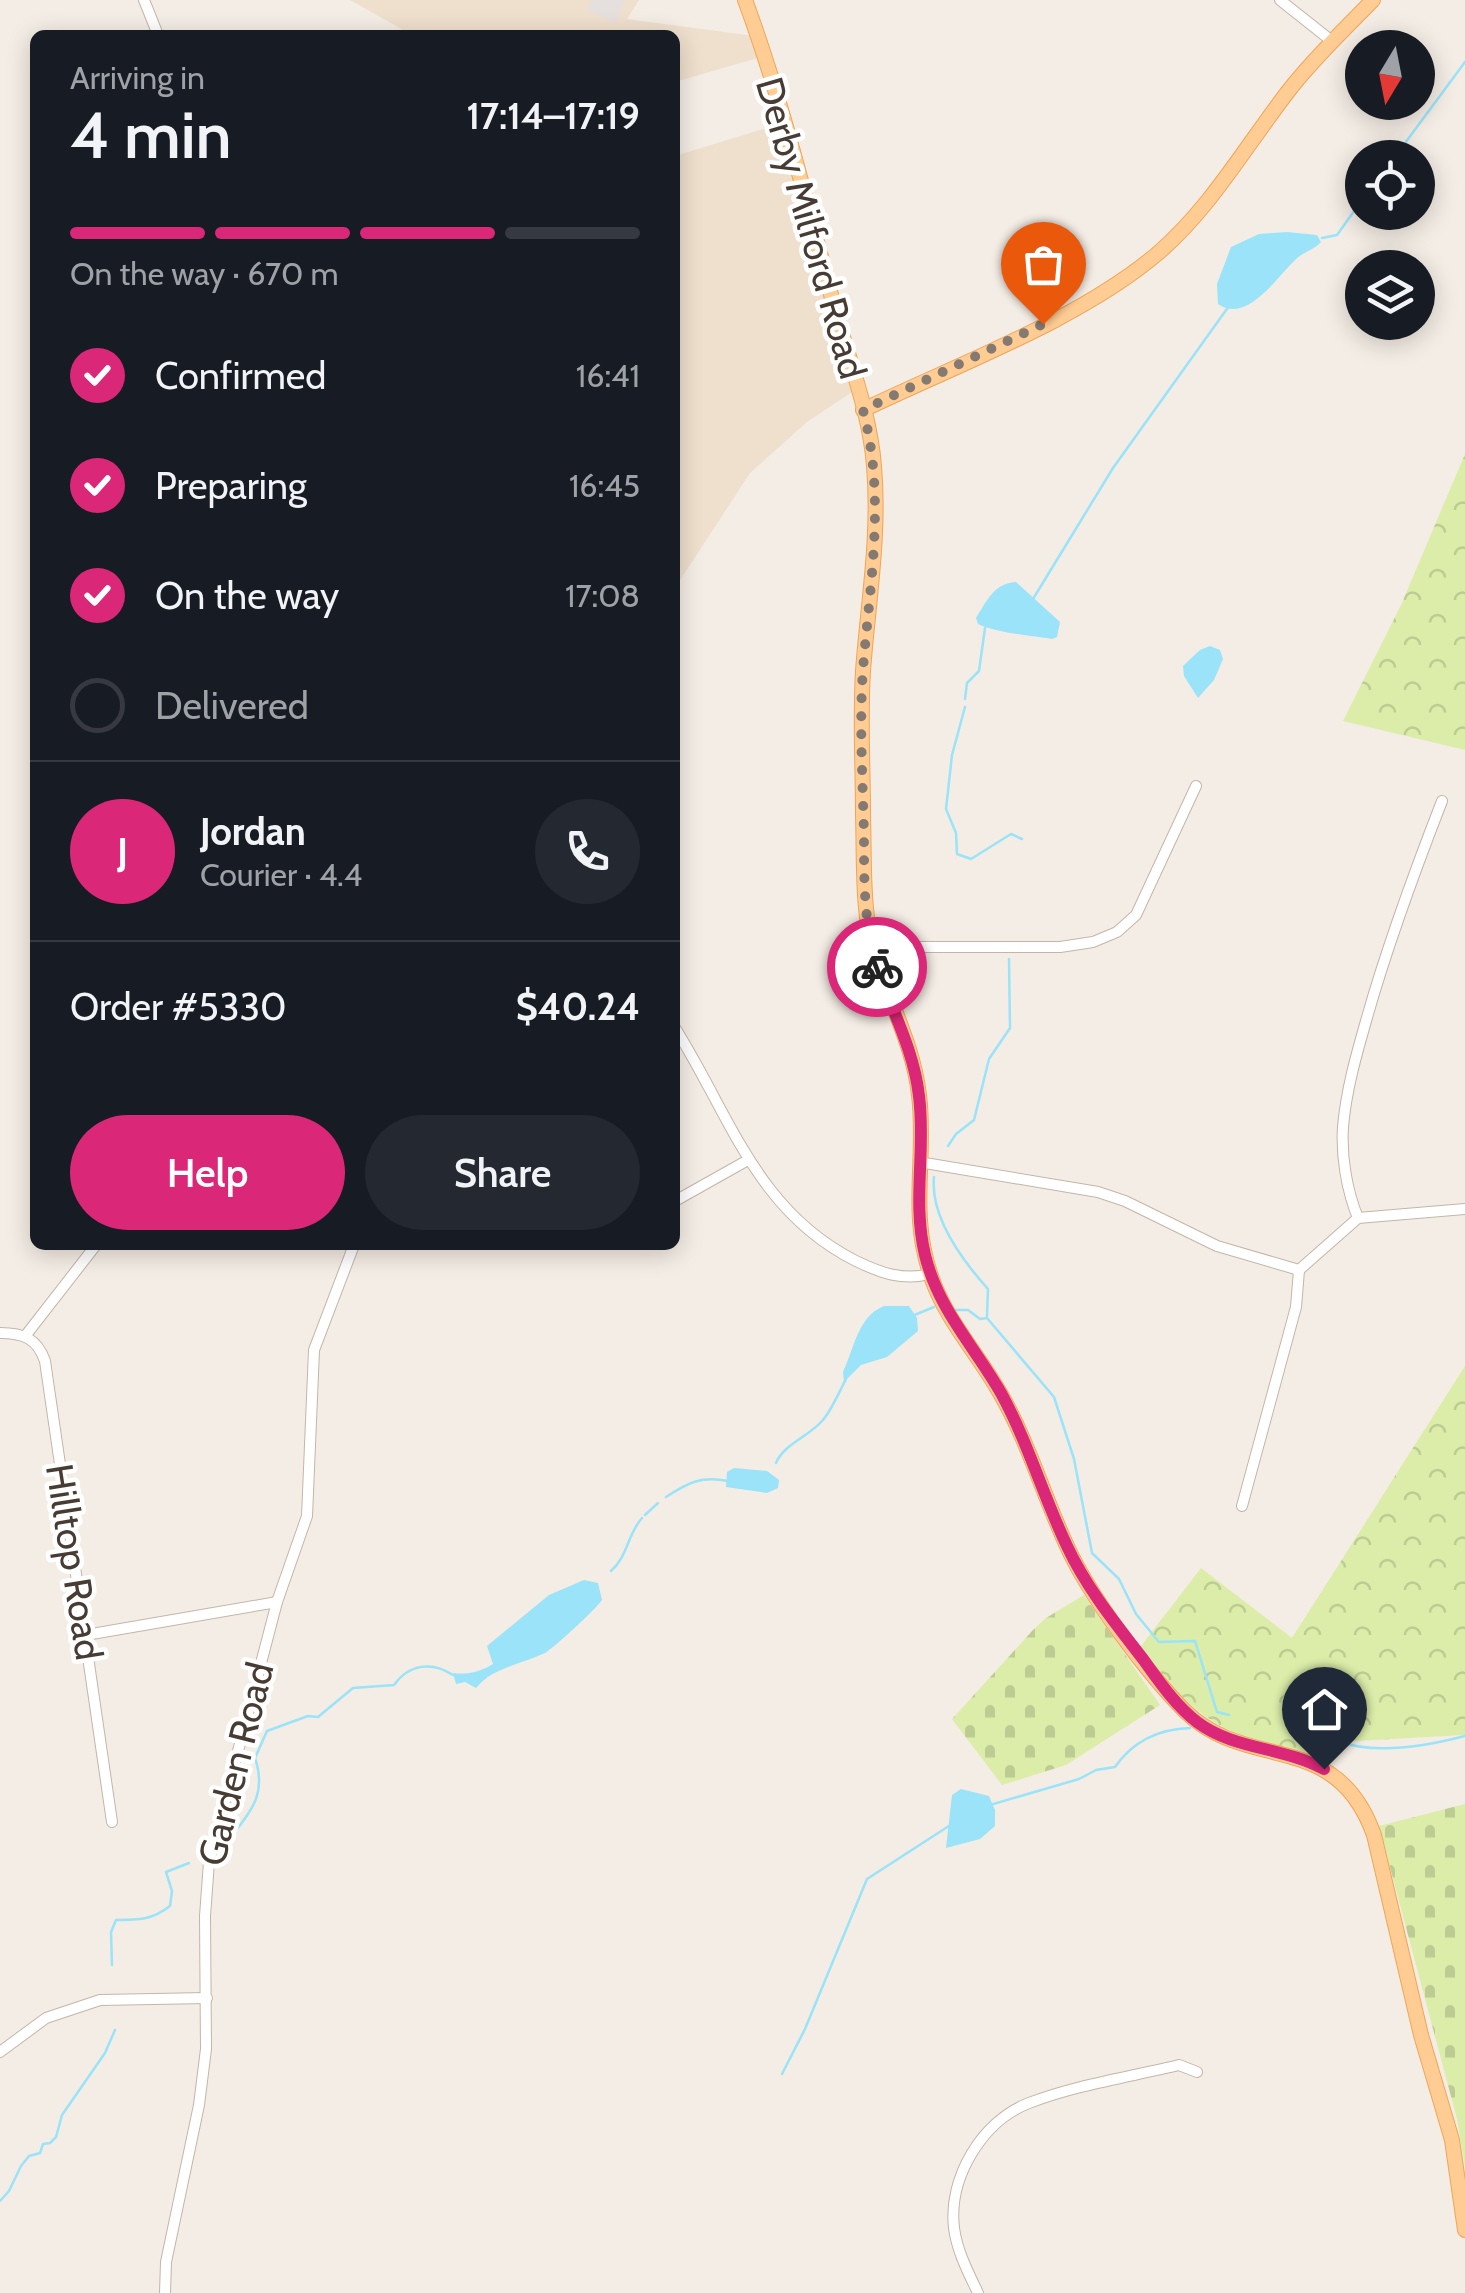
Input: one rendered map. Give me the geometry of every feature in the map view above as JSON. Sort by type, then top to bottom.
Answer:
[{"type":"main road","name":"Derby Milford Road","points":[[745,0],[803,188],[874,459],[876,504],[861,723],[864,890],[871,947],[917,1079],[918,1209],[930,1274],[948,1314],[1015,1420],[1076,1563],[1172,1696],[1194,1720],[1216,1734],[1297,1756],[1324,1769],[1361,1805],[1374,1835],[1417,2020],[1452,2140],[1465,2230]]},
{"type":"main road","points":[[863,410],[1043,324],[1126,279],[1199,211],[1293,86],[1373,0]]},
{"type":"street","points":[[144,0],[156,30]]},
{"type":"street","points":[[1280,0],[1334,42]]},
{"type":"street","points":[[871,947],[1060,946],[1093,942],[1117,932],[1136,915],[1196,786]]},
{"type":"street","points":[[1358,1218],[1352,1204],[1343,1128],[1354,1065],[1378,976],[1442,801]]},
{"type":"street","points":[[680,1037],[748,1160],[784,1207],[848,1257],[891,1276],[930,1274]]},
{"type":"street","points":[[680,1198],[748,1160]]},
{"type":"street","points":[[918,1162],[1098,1192],[1126,1201],[1216,1246],[1299,1270]]},
{"type":"street","points":[[1242,1506],[1296,1307],[1299,1270],[1358,1218],[1465,1209]]},
{"type":"street","points":[[0,1333],[26,1336],[92,1250]]},
{"type":"street","name":"Garden Road","points":[[164,2293],[171,2236],[202,2081],[207,1998],[204,1916],[209,1862],[277,1602],[310,1502],[314,1350],[352,1250]]},
{"type":"street","name":"Hilltop Road","points":[[26,1336],[36,1344],[45,1361],[112,1822]]},
{"type":"street","points":[[86,1635],[277,1602]]},
{"type":"street","points":[[0,2052],[46,2018],[100,2000],[207,1998]]},
{"type":"street","points":[[978,2293],[959,2252],[953,2224],[960,2184],[978,2142],[1003,2118],[1026,2104],[1179,2064],[1197,2072]]},
{"type":"shaded area","points":[[350,0],[639,0],[627,19],[754,36],[761,57],[680,81],[680,30],[403,30]]},
{"type":"shaded area","points":[[592,0],[624,0],[616,23],[587,10]]},
{"type":"shaded area","points":[[776,125],[811,237],[852,392],[807,422],[750,473],[680,580],[680,154]]},
{"type":"green space","points":[[1465,454],[1465,750],[1343,721],[1401,605]]},
{"type":"green space","points":[[1465,1366],[1465,1735],[1355,1741],[1302,1695],[1328,1762],[1246,1737],[1199,1711],[1174,1688],[1141,1646],[1201,1568],[1292,1638]]},
{"type":"green space","points":[[1084,1595],[1160,1705],[1066,1765],[1002,1785],[952,1719],[1033,1630]]},
{"type":"green space","points":[[1465,1804],[1465,2167],[1457,2119],[1379,1826]]},
{"type":"water","points":[[1259,234],[1317,235],[1321,242],[1298,257],[1250,304],[1229,309],[1218,304],[1217,284],[1231,247]]},
{"type":"water","points":[[1016,582],[1060,622],[1057,637],[1013,633],[978,624],[976,618],[992,594]]},
{"type":"water","points":[[1210,646],[1220,650],[1223,659],[1214,680],[1198,698],[1184,676],[1183,666]]},
{"type":"water","points":[[884,1306],[909,1306],[917,1318],[918,1331],[887,1357],[861,1365],[844,1382],[843,1372],[858,1334],[868,1317]]},
{"type":"water","points":[[734,1468],[767,1471],[779,1480],[778,1488],[767,1493],[726,1487],[727,1472]]},
{"type":"water","points":[[584,1580],[598,1583],[602,1600],[550,1649],[500,1671],[476,1688],[465,1682],[456,1684],[453,1673],[473,1672],[493,1664],[487,1646],[549,1595]]},
{"type":"water","points":[[961,1789],[989,1796],[995,1810],[995,1826],[980,1839],[946,1848],[952,1795]]},
{"type":"waterway","points":[[1407,140],[1465,62]]},
{"type":"waterway","points":[[1322,238],[1337,235],[1345,224]]},
{"type":"waterway","points":[[1033,599],[1113,468],[1229,306]]},
{"type":"waterway","points":[[965,699],[967,683],[979,671],[985,628]]},
{"type":"waterway","points":[[965,707],[952,755],[946,809],[956,833],[957,854],[971,859],[1011,834],[1022,839]]},
{"type":"waterway","points":[[948,1146],[974,1120],[989,1059],[1010,1028],[1009,959]]},
{"type":"waterway","points":[[934,1177],[943,1223],[959,1252],[988,1289],[987,1316]]},
{"type":"waterway","points":[[912,1316],[934,1307]]},
{"type":"waterway","points":[[955,1310],[968,1310],[980,1319],[987,1318],[1054,1397],[1074,1459],[1092,1553],[1119,1579],[1136,1614],[1159,1642],[1195,1641],[1217,1712],[1229,1715]]},
{"type":"waterway","points":[[776,1463],[822,1421],[846,1379]]},
{"type":"waterway","points":[[666,1497],[696,1481],[728,1481]]},
{"type":"waterway","points":[[645,1515],[658,1503]]},
{"type":"waterway","points":[[611,1571],[642,1518]]},
{"type":"waterway","points":[[234,1833],[256,1798],[259,1780],[255,1758],[267,1731],[308,1716],[318,1717],[353,1688],[394,1685],[414,1669],[429,1666],[453,1675]]},
{"type":"waterway","points":[[1308,1727],[1337,1741],[1368,1748],[1418,1746],[1465,1736]]},
{"type":"waterway","points":[[990,1805],[1115,1767],[1148,1738],[1190,1728]]},
{"type":"waterway","points":[[782,2074],[805,2029],[867,1879],[952,1824]]},
{"type":"waterway","points":[[112,1965],[111,1932],[116,1920],[145,1918],[170,1906],[172,1891],[166,1872],[189,1863]]},
{"type":"waterway","points":[[0,2201],[29,2156],[40,2153],[43,2144],[56,2137],[62,2115],[105,2053],[115,2030]]},
{"type":"way so far","points":[[877,967],[868,928],[864,882],[861,723],[876,504],[874,459],[863,410],[1043,324]]},
{"type":"route","points":[[877,967],[917,1079],[918,1209],[930,1274],[948,1314],[1015,1420],[1076,1563],[1127,1638],[1194,1720],[1227,1738],[1297,1756],[1324,1769]]}]
